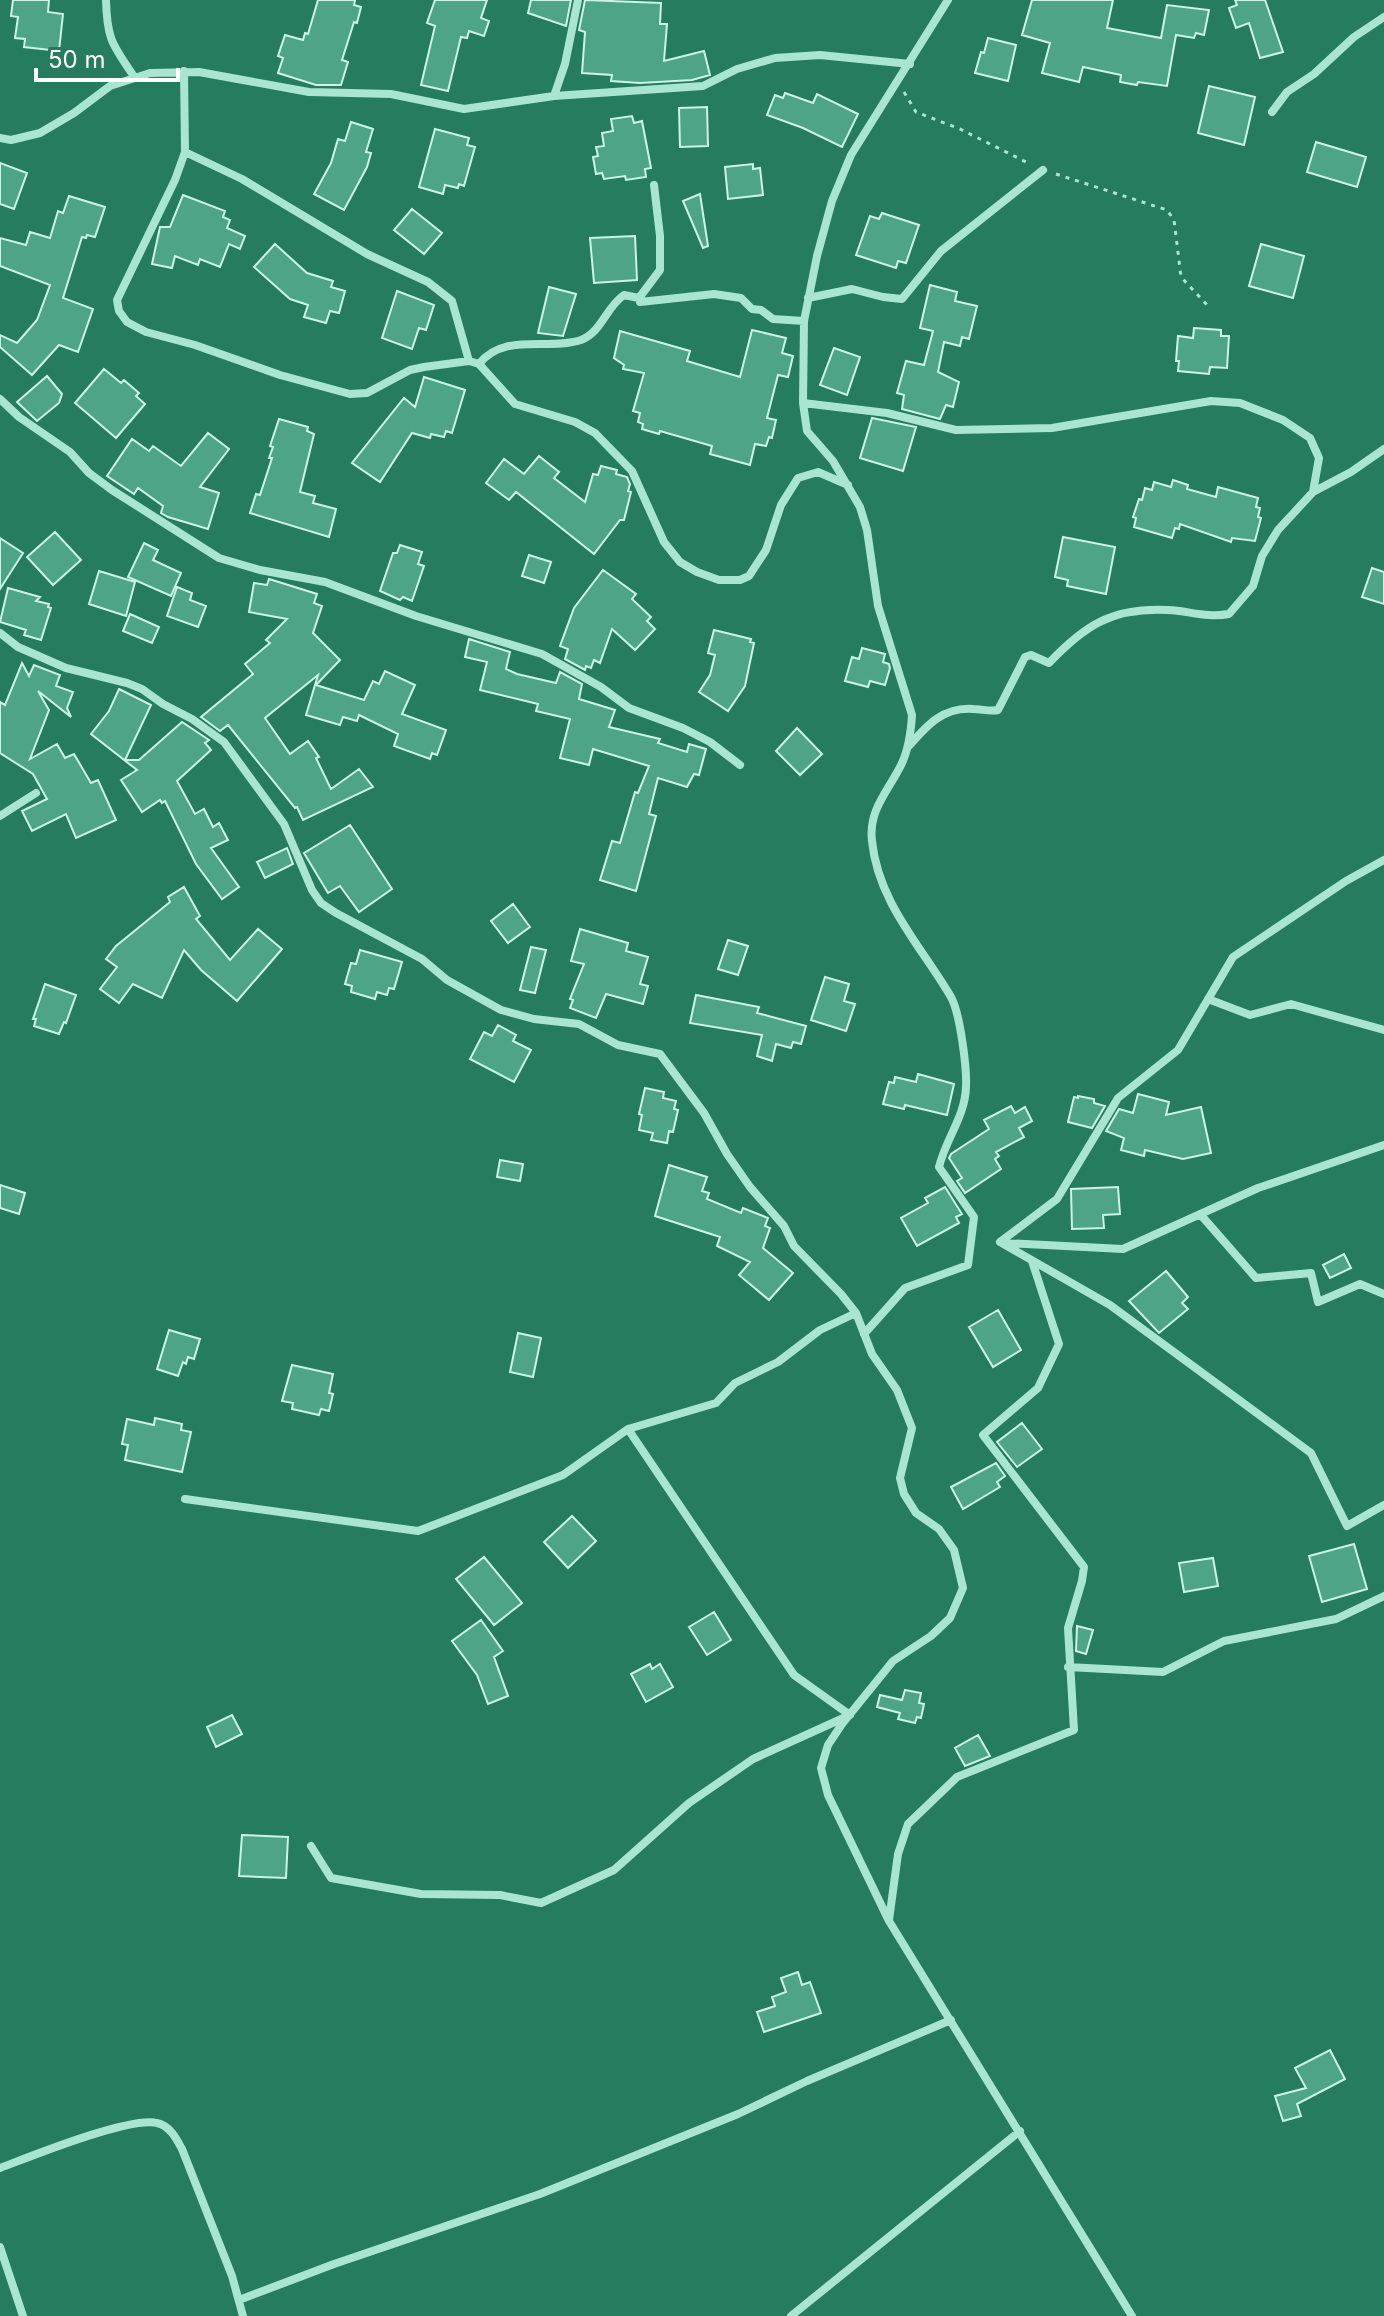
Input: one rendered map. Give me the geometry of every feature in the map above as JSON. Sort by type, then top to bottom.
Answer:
[{"type":"street","points":[[106,0],[107,23],[114,49],[135,78]]},
{"type":"street","points":[[554,96],[565,64],[578,0]]},
{"type":"street","points":[[864,1334],[905,1288],[968,1265],[974,1217],[939,1167],[958,1124],[966,1085],[957,1013],[952,998],[913,941],[884,890],[871,838],[879,802],[903,762],[912,715],[878,606],[867,530],[860,507],[833,461],[807,431],[803,403],[804,321],[832,201],[851,155],[948,0]]},
{"type":"street","points":[[1272,112],[1287,92],[1314,74],[1354,37],[1384,17]]},
{"type":"street","points":[[0,138],[11,140],[40,133],[110,86],[150,73],[184,71],[309,92],[391,94],[464,109],[554,96],[703,86],[737,69],[775,58],[820,55],[910,64]]},
{"type":"street","points":[[184,71],[185,152],[175,180],[117,300],[119,311],[127,322],[146,332],[350,394],[367,393],[410,370],[469,361],[479,364],[515,404],[575,422],[595,433],[632,471],[664,542],[672,552],[689,567],[719,580],[740,580],[749,576],[766,550],[781,505],[798,478],[818,472],[849,486]]},
{"type":"street","points":[[185,152],[242,179],[367,254],[428,282],[452,301],[469,361]]},
{"type":"street","points":[[808,298],[852,289],[902,299],[941,251],[1043,170]]},
{"type":"street","points":[[639,298],[660,270],[654,185]]},
{"type":"street","points":[[479,364],[489,354],[507,347],[580,340],[599,326],[615,302],[624,295],[639,298],[640,302],[714,294],[741,298],[752,309],[761,310],[773,319],[804,321]]},
{"type":"street","points":[[0,399],[19,417],[70,452],[89,473],[112,490],[219,558],[260,570],[325,582],[416,616],[542,654],[601,687],[629,708],[683,728],[710,742],[740,765]]},
{"type":"street","points":[[803,403],[887,413],[956,430],[1052,428],[1211,401],[1240,403],[1283,420],[1310,438],[1319,458],[1313,492]]},
{"type":"street","points":[[907,748],[936,717],[969,708],[998,710],[1025,657],[1031,655],[1049,663],[1062,647],[1101,621],[1123,612],[1154,610],[1201,616],[1229,614],[1253,586],[1262,556],[1278,530],[1313,492],[1351,472],[1384,449]]},
{"type":"street","points":[[0,633],[18,647],[66,668],[142,689],[224,742],[284,824],[316,896],[336,913],[422,959],[447,980],[501,1010],[534,1019],[579,1024],[618,1045],[660,1054],[704,1113],[750,1187],[784,1226],[794,1246],[856,1313],[872,1354],[897,1390],[912,1428],[900,1478],[904,1494],[916,1513],[939,1529],[954,1550],[963,1588],[950,1618],[931,1636],[893,1661],[828,1745],[821,1768],[828,1795],[889,1921],[1130,2315]]},
{"type":"street","points":[[0,816],[36,793]]},
{"type":"street","points":[[1000,1242],[1057,1199],[1118,1098],[1178,1050],[1233,957],[1346,881],[1384,860]]},
{"type":"street","points":[[1208,999],[1250,1015],[1291,1004],[1384,1030]]},
{"type":"street","points":[[1000,1242],[1123,1249],[1258,1188],[1384,1145]]},
{"type":"street","points":[[1200,1214],[1256,1278],[1311,1273],[1318,1302],[1360,1284],[1384,1294]]},
{"type":"street","points":[[1000,1242],[1110,1305],[1311,1453],[1347,1526],[1384,1505]]},
{"type":"street","points":[[889,1921],[898,1854],[908,1824],[957,1777],[1074,1730],[1068,1628],[1084,1567],[983,1435],[1038,1388],[1059,1344],[1032,1261]]},
{"type":"street","points":[[185,1499],[418,1531],[563,1475],[628,1429],[716,1403],[735,1383],[778,1362],[820,1330],[856,1313]]},
{"type":"street","points":[[628,1429],[794,1675],[850,1715]]},
{"type":"street","points":[[1068,1667],[1163,1672],[1224,1641],[1336,1619],[1384,1596]]},
{"type":"street","points":[[311,1846],[331,1878],[421,1894],[500,1895],[541,1903],[614,1870],[689,1803],[753,1759],[850,1715]]},
{"type":"street","points":[[239,2300],[554,2189],[738,2114],[951,2020]]},
{"type":"street","points":[[0,2168],[57,2146],[139,2123],[156,2122],[172,2131],[182,2149],[243,2316]]},
{"type":"street","points":[[791,2316],[1020,2131]]},
{"type":"street","points":[[0,2247],[23,2316]]},
{"type":"path","points":[[897,83],[916,112],[960,129],[1043,170],[1167,210],[1174,220],[1181,277],[1208,306]]},
{"type":"building","points":[[13,0],[49,0],[48,12],[63,14],[59,51],[24,47],[25,39],[15,38],[18,17],[11,16]]},
{"type":"building","points":[[318,0],[355,0],[354,5],[361,7],[342,60],[348,62],[341,85],[316,85],[278,73],[283,58],[278,56],[285,35],[303,40],[305,33],[308,34]]},
{"type":"building","points":[[435,0],[487,0],[481,18],[489,21],[484,36],[469,31],[467,38],[461,37],[448,91],[421,85],[435,26],[427,23]]},
{"type":"building","points":[[531,0],[571,0],[566,26],[528,13]]},
{"type":"building","points":[[585,0],[661,3],[660,24],[667,24],[664,61],[704,51],[710,75],[692,80],[640,83],[611,81],[612,75],[582,73],[585,32],[579,30]]},
{"type":"building","points":[[1032,0],[1113,0],[1107,28],[1161,38],[1167,5],[1209,10],[1204,35],[1196,33],[1194,38],[1176,35],[1167,86],[1120,82],[1121,75],[1083,67],[1079,82],[1042,73],[1050,43],[1022,35]]},
{"type":"building","points":[[1235,0],[1265,0],[1283,52],[1260,58],[1249,23],[1236,28],[1229,8],[1237,5]]},
{"type":"building","points":[[988,38],[1016,45],[1008,81],[975,73]]},
{"type":"building","points":[[1209,86],[1255,97],[1244,145],[1198,133]]},
{"type":"building","points":[[785,93],[813,103],[817,94],[858,114],[842,147],[767,115],[775,95],[783,98]]},
{"type":"building","points":[[707,107],[708,146],[680,147],[679,108]]},
{"type":"building","points":[[632,116],[634,123],[642,121],[651,168],[645,169],[646,177],[604,179],[602,173],[596,174],[593,157],[598,156],[596,147],[604,146],[602,133],[613,131],[611,119]]},
{"type":"building","points":[[351,122],[373,129],[366,152],[371,153],[367,167],[344,210],[314,194],[331,163],[338,139],[345,141]]},
{"type":"building","points":[[435,129],[469,138],[467,145],[475,147],[464,186],[445,185],[443,194],[419,187]]},
{"type":"building","points":[[1316,142],[1366,157],[1357,187],[1307,172]]},
{"type":"building","points":[[0,163],[27,173],[14,209],[0,204]]},
{"type":"building","points":[[753,164],[753,169],[760,168],[763,195],[728,199],[725,167]]},
{"type":"building","points":[[700,194],[708,246],[703,248],[683,201]]},
{"type":"building","points":[[183,195],[225,211],[223,217],[230,220],[227,228],[245,236],[240,249],[229,244],[220,267],[200,259],[198,265],[175,256],[172,268],[152,264],[160,227],[170,227]]},
{"type":"building","points":[[69,196],[105,207],[95,237],[82,237],[63,298],[93,309],[78,352],[59,345],[32,375],[0,347],[0,335],[17,343],[37,320],[50,285],[0,266],[0,238],[26,245],[30,232],[50,238],[58,211],[63,213]]},
{"type":"building","points":[[412,209],[442,233],[424,254],[394,230]]},
{"type":"building","points":[[882,213],[919,225],[906,263],[898,261],[896,268],[856,255],[870,216],[879,219]]},
{"type":"building","points":[[635,236],[637,280],[594,283],[590,238]]},
{"type":"building","points":[[275,244],[307,273],[333,281],[331,287],[345,291],[339,313],[330,311],[326,323],[304,317],[308,305],[290,299],[254,267]]},
{"type":"building","points":[[1261,244],[1304,256],[1293,298],[1249,286]]},
{"type":"building","points":[[930,285],[957,292],[955,301],[977,306],[969,339],[962,337],[960,346],[944,342],[938,372],[959,382],[953,407],[946,405],[940,419],[902,409],[904,395],[897,393],[906,361],[924,365],[933,331],[920,328]]},
{"type":"building","points":[[549,287],[576,294],[563,336],[538,333]]},
{"type":"building","points":[[397,291],[434,305],[426,330],[419,328],[412,349],[382,338]]},
{"type":"building","points":[[1194,328],[1221,330],[1221,336],[1229,336],[1227,368],[1210,367],[1209,374],[1178,371],[1178,336],[1193,338]]},
{"type":"building","points":[[752,330],[786,338],[782,353],[793,356],[788,377],[778,375],[767,418],[776,420],[772,438],[769,437],[766,446],[755,444],[750,465],[710,454],[712,446],[642,429],[643,424],[638,422],[640,413],[633,411],[644,373],[623,369],[624,365],[614,358],[620,331],[690,351],[687,361],[740,377]]},
{"type":"building","points":[[834,348],[860,357],[847,395],[820,385]]},
{"type":"building","points":[[104,369],[121,383],[124,380],[139,393],[136,396],[145,404],[116,438],[75,403]]},
{"type":"building","points":[[47,376],[62,394],[59,403],[37,421],[17,402]]},
{"type":"building","points":[[424,377],[465,390],[452,433],[446,431],[444,437],[431,434],[430,438],[412,433],[380,482],[352,463],[404,398],[415,407]]},
{"type":"building","points":[[872,418],[916,427],[903,471],[860,458]]},
{"type":"building","points":[[279,419],[308,427],[307,431],[314,434],[300,492],[315,496],[313,503],[336,509],[329,537],[250,513],[256,494],[260,495],[272,458],[269,458],[273,447],[270,446]]},
{"type":"building","points":[[208,433],[229,449],[200,487],[219,493],[208,529],[168,517],[161,513],[163,506],[138,488],[134,494],[107,476],[132,439],[149,451],[153,446],[181,466]]},
{"type":"building","points":[[539,456],[559,472],[554,478],[585,502],[593,474],[598,475],[601,466],[617,470],[616,474],[627,477],[630,484],[628,491],[631,492],[624,520],[620,520],[594,554],[516,492],[509,500],[486,483],[504,459],[524,474]]},
{"type":"building","points":[[1173,480],[1188,485],[1187,489],[1216,497],[1218,487],[1258,498],[1256,507],[1260,508],[1258,517],[1261,518],[1255,541],[1232,538],[1231,542],[1180,524],[1172,538],[1134,527],[1136,518],[1133,517],[1145,488],[1152,490],[1154,482],[1171,487]]},
{"type":"building","points":[[55,532],[81,560],[53,585],[27,557]]},
{"type":"building","points":[[1063,537],[1115,547],[1106,594],[1067,586],[1068,580],[1055,577]]},
{"type":"building","points":[[0,538],[23,553],[0,589]]},
{"type":"building","points":[[144,543],[158,550],[153,560],[181,573],[171,596],[128,577]]},
{"type":"building","points":[[400,545],[422,552],[418,564],[424,566],[412,601],[403,597],[400,600],[380,591],[393,553],[397,553]]},
{"type":"building","points":[[529,555],[551,562],[544,583],[522,576]]},
{"type":"building","points":[[1372,568],[1384,572],[1384,604],[1362,597]]},
{"type":"building","points":[[603,570],[636,594],[632,599],[651,617],[647,621],[655,629],[635,650],[612,629],[600,663],[594,660],[591,668],[586,666],[585,670],[565,659],[568,649],[560,646],[574,608]]},
{"type":"building","points":[[99,571],[135,582],[126,616],[89,604]]},
{"type":"building","points":[[269,579],[317,594],[314,603],[322,606],[313,633],[340,660],[316,685],[364,700],[373,681],[379,684],[385,671],[415,685],[402,714],[446,730],[437,755],[432,753],[430,759],[394,746],[398,734],[359,715],[357,721],[343,717],[340,725],[306,715],[318,675],[265,718],[290,754],[308,741],[319,757],[316,758],[331,789],[359,769],[373,787],[303,820],[297,807],[228,725],[220,731],[201,717],[253,674],[245,664],[270,643],[266,640],[287,619],[249,612],[254,583],[267,585]]},
{"type":"building","points":[[177,587],[192,593],[190,600],[206,606],[198,627],[167,616]]},
{"type":"building","points":[[8,588],[40,597],[36,601],[49,604],[51,608],[41,640],[24,635],[26,630],[0,622]]},
{"type":"building","points":[[130,614],[159,627],[152,643],[123,631]]},
{"type":"building","points":[[714,630],[751,639],[750,642],[754,643],[745,686],[728,711],[699,692],[710,675],[715,655],[708,653]]},
{"type":"building","points":[[469,639],[510,652],[506,669],[517,674],[556,683],[560,672],[582,684],[579,699],[615,710],[609,727],[660,739],[658,743],[687,752],[689,744],[706,749],[699,775],[694,774],[687,787],[658,778],[649,814],[656,816],[636,891],[600,880],[612,841],[620,843],[635,792],[638,793],[649,766],[593,749],[589,765],[560,758],[570,719],[536,711],[538,704],[480,690],[487,662],[465,657]]},
{"type":"building","points":[[862,648],[885,654],[883,662],[890,668],[885,685],[870,681],[868,687],[845,681],[852,657],[859,659]]},
{"type":"building","points":[[22,663],[29,676],[34,665],[60,675],[56,686],[73,692],[67,708],[71,717],[38,691],[49,710],[30,759],[57,744],[65,758],[74,754],[91,783],[98,780],[116,820],[76,838],[66,814],[32,831],[22,811],[47,799],[33,774],[0,753],[0,702],[5,705]]},
{"type":"building","points":[[119,689],[151,705],[125,760],[139,760],[182,722],[209,740],[205,743],[211,750],[177,781],[195,814],[204,809],[213,827],[219,823],[228,840],[211,848],[239,887],[222,899],[196,864],[165,801],[162,803],[160,800],[142,812],[121,780],[137,770],[91,734],[109,711]]},
{"type":"building","points":[[797,728],[822,754],[800,775],[776,751]]},
{"type":"building","points":[[350,825],[392,889],[359,912],[340,886],[328,893],[304,853]]},
{"type":"building","points":[[287,848],[293,864],[265,878],[257,862]]},
{"type":"building","points":[[184,887],[200,916],[196,919],[230,960],[258,929],[282,949],[237,1001],[201,970],[184,950],[162,998],[133,984],[119,1003],[100,989],[117,967],[106,959],[116,946],[170,902],[168,897]]},
{"type":"building","points":[[513,904],[530,927],[508,943],[491,921]]},
{"type":"building","points":[[580,929],[628,943],[626,951],[648,957],[640,984],[648,986],[643,1004],[606,994],[596,1018],[570,1008],[573,1000],[570,999],[584,964],[571,961]]},
{"type":"building","points":[[728,940],[748,946],[738,975],[718,969]]},
{"type":"building","points":[[531,947],[546,950],[535,993],[520,990]]},
{"type":"building","points":[[360,950],[402,962],[394,989],[389,988],[387,995],[377,992],[375,999],[351,992],[352,986],[345,984],[351,963],[356,964]]},
{"type":"building","points":[[825,977],[849,984],[844,1001],[855,1004],[846,1031],[811,1020]]},
{"type":"building","points":[[45,984],[76,995],[59,1034],[34,1026],[36,1019],[33,1019]]},
{"type":"building","points":[[696,995],[759,1007],[757,1013],[806,1026],[801,1044],[793,1042],[791,1048],[776,1044],[772,1061],[757,1056],[762,1035],[690,1023]]},
{"type":"building","points":[[498,1025],[516,1035],[513,1041],[531,1050],[514,1082],[470,1059],[484,1032],[492,1036]]},
{"type":"building","points":[[918,1074],[954,1084],[947,1115],[905,1105],[904,1109],[883,1104],[889,1082],[894,1083],[895,1077],[916,1082]]},
{"type":"building","points":[[645,1088],[664,1092],[663,1098],[676,1101],[674,1109],[678,1110],[667,1143],[651,1140],[653,1133],[639,1130]]},
{"type":"building","points":[[1138,1094],[1169,1102],[1166,1115],[1201,1107],[1211,1153],[1183,1159],[1145,1150],[1144,1156],[1121,1150],[1124,1138],[1106,1131],[1119,1109],[1133,1113]]},
{"type":"building","points":[[1074,1097],[1094,1099],[1094,1103],[1105,1106],[1092,1128],[1068,1122]]},
{"type":"building","points":[[1011,1106],[1015,1113],[1025,1107],[1032,1121],[1019,1128],[1024,1137],[996,1152],[999,1156],[995,1159],[1001,1169],[965,1193],[957,1181],[962,1178],[949,1158],[951,1154],[989,1129],[984,1120]]},
{"type":"building","points":[[500,1160],[523,1164],[520,1181],[497,1177]]},
{"type":"building","points":[[669,1165],[707,1177],[702,1191],[709,1193],[707,1199],[741,1213],[743,1208],[768,1218],[765,1226],[770,1228],[763,1248],[793,1273],[769,1300],[739,1275],[750,1262],[717,1246],[720,1237],[655,1216]]},
{"type":"building","points":[[0,1185],[25,1193],[19,1214],[0,1208]]},
{"type":"building","points":[[945,1187],[962,1214],[956,1217],[959,1223],[917,1246],[901,1218],[928,1203],[925,1198]]},
{"type":"building","points":[[1118,1187],[1120,1214],[1103,1215],[1104,1228],[1072,1229],[1071,1189]]},
{"type":"building","points":[[1344,1254],[1351,1268],[1330,1278],[1323,1265]]},
{"type":"building","points":[[1166,1271],[1188,1297],[1182,1303],[1188,1309],[1159,1333],[1129,1301]]},
{"type":"building","points":[[998,1310],[1021,1350],[993,1367],[969,1327]]},
{"type":"building","points":[[169,1330],[200,1339],[194,1359],[188,1357],[186,1364],[183,1362],[178,1376],[157,1369]]},
{"type":"building","points":[[518,1333],[541,1338],[533,1377],[510,1372]]},
{"type":"building","points":[[292,1365],[333,1374],[329,1411],[321,1409],[319,1415],[292,1409],[293,1403],[282,1401]]},
{"type":"building","points":[[155,1418],[182,1424],[181,1430],[191,1432],[182,1472],[125,1460],[128,1445],[122,1444],[127,1419],[154,1425]]},
{"type":"building","points":[[1022,1423],[1042,1449],[1017,1467],[997,1442]]},
{"type":"building","points":[[996,1463],[1005,1476],[997,1482],[1000,1487],[963,1509],[951,1487]]},
{"type":"building","points":[[572,1516],[596,1541],[568,1568],[544,1542]]},
{"type":"building","points":[[1354,1544],[1367,1589],[1322,1602],[1309,1556]]},
{"type":"building","points":[[484,1557],[522,1603],[494,1625],[456,1579]]},
{"type":"building","points":[[1213,1558],[1218,1586],[1184,1592],[1179,1563]]},
{"type":"building","points":[[714,1612],[731,1640],[707,1655],[689,1627]]},
{"type":"building","points":[[481,1620],[503,1651],[494,1657],[508,1696],[488,1704],[477,1675],[452,1641]]},
{"type":"building","points":[[1077,1626],[1093,1630],[1086,1654],[1076,1651]]},
{"type":"building","points":[[650,1664],[652,1669],[660,1664],[673,1687],[646,1702],[631,1674]]},
{"type":"building","points":[[905,1690],[921,1693],[919,1703],[924,1704],[921,1718],[917,1717],[915,1723],[898,1719],[900,1713],[877,1707],[880,1695],[902,1700]]},
{"type":"building","points":[[232,1715],[242,1734],[216,1747],[207,1727]]},
{"type":"building","points":[[978,1735],[990,1756],[965,1766],[955,1748]]},
{"type":"building","points":[[242,1835],[288,1837],[286,1878],[239,1876]]},
{"type":"building","points":[[798,1972],[802,1985],[810,1982],[821,2013],[764,2032],[757,2012],[775,2006],[772,1997],[786,1992],[781,1978]]},
{"type":"building","points":[[1330,2050],[1345,2079],[1297,2104],[1301,2116],[1283,2121],[1275,2096],[1306,2088],[1295,2068]]}]
